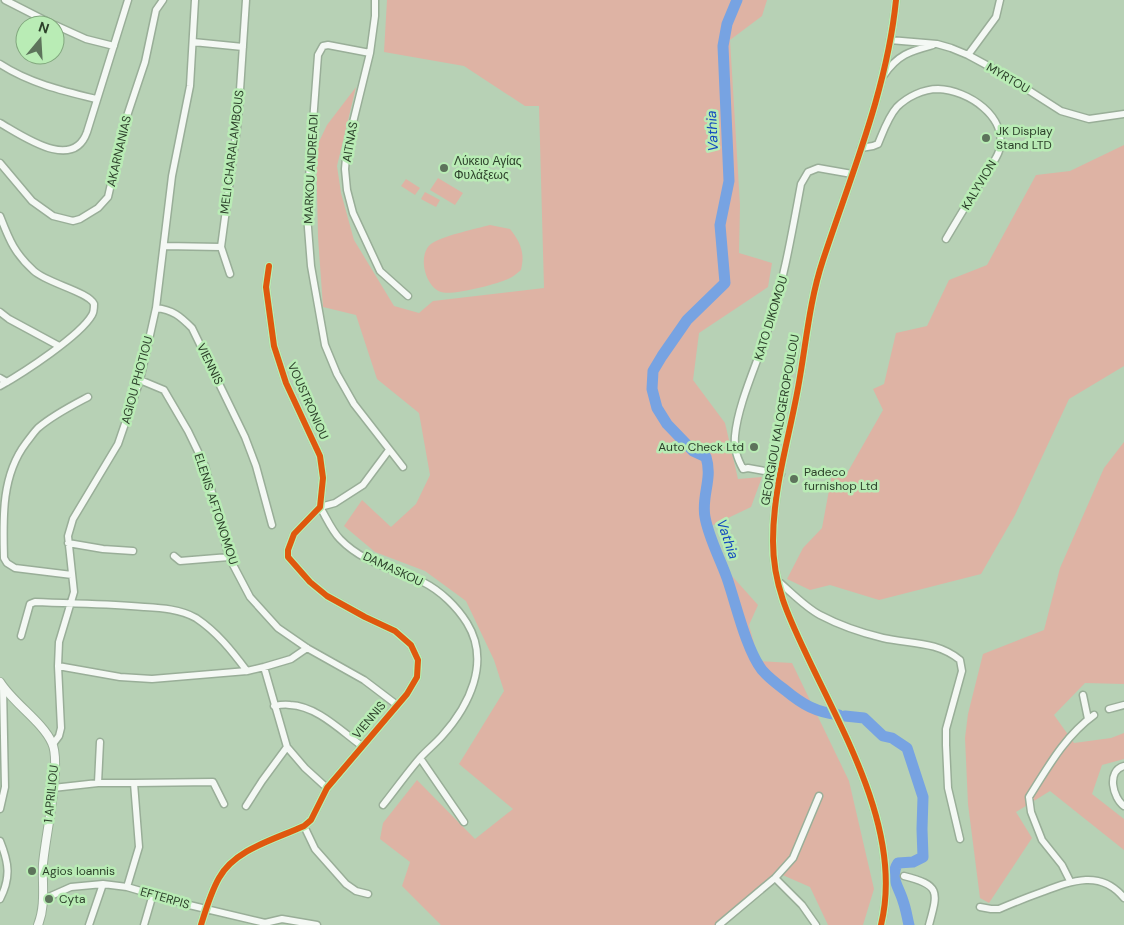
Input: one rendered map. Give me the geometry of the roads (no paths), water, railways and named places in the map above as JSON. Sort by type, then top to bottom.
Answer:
[{"type":"main road","points":[[2,684],[48,735],[53,744]]},
{"type":"main road","name":"1 APRILIOU","points":[[38,925],[42,916],[44,899],[43,866],[55,762],[53,744]]},
{"type":"street","points":[[5,0],[34,15]]},
{"type":"street","points":[[0,123],[52,149],[66,151],[78,147],[84,140],[128,0]]},
{"type":"street","name":"AKARNANIAS","points":[[0,163],[32,201],[53,216],[73,221],[98,208],[108,197],[126,119],[145,62],[156,10],[163,0]]},
{"type":"street","name":"AGIOU PHOTIOU","points":[[53,744],[59,736],[61,728],[58,666],[59,642],[74,592],[68,536],[73,519],[118,444],[140,380],[156,308],[172,176],[190,86],[195,0]]},
{"type":"street","name":"MELI CHARALAMBOUS","points":[[221,247],[238,120],[246,0]]},
{"type":"street","name":"AITNAS","points":[[375,0],[375,16],[370,53],[347,147],[345,169],[347,190],[353,213],[380,271],[408,296]]},
{"type":"street","name":"GEORGIOU KALOGEROPOULOU","points":[[882,925],[886,899],[886,871],[881,836],[870,797],[837,718],[786,610],[778,581],[773,541],[781,474],[814,292],[881,80],[896,0]]},
{"type":"street","points":[[968,55],[996,17],[1000,0]]},
{"type":"street","points":[[65,30],[86,39],[114,46]]},
{"type":"street","name":"MYRTOU","points":[[890,40],[937,44],[968,55],[1036,93],[1062,110],[1089,119],[1124,114]]},
{"type":"street","points":[[193,42],[243,48]]},
{"type":"street","points":[[881,80],[890,65],[899,58],[915,50],[937,44]]},
{"type":"street","name":"MARKOU ANDREADI","points":[[370,53],[328,45],[323,46],[319,50],[316,66],[307,214],[310,266],[325,345],[337,374],[354,404],[404,467]]},
{"type":"street","points":[[0,64],[13,72],[48,87],[96,99]]},
{"type":"street","name":"KALYVION","points":[[861,148],[878,144],[897,108],[911,96],[924,91],[938,89],[964,95],[988,111],[1001,132],[999,151],[946,239]]},
{"type":"street","name":"KATO DIKOMOU","points":[[781,474],[748,468],[743,469],[736,458],[737,423],[785,272],[801,184],[808,172],[818,168],[852,174]]},
{"type":"street","points":[[0,216],[12,247],[35,273],[69,290],[88,296],[94,304],[94,314],[82,328],[0,386]]},
{"type":"street","points":[[164,246],[221,247],[230,274]]},
{"type":"street","name":"VOUSTRONIOU","points":[[269,266],[266,287],[274,346],[286,383],[320,456],[323,473],[320,507]]},
{"type":"street","name":"VIENNIS","points":[[156,308],[168,309],[180,316],[192,328],[245,437],[256,466],[272,525]]},
{"type":"street","points":[[0,312],[9,319],[59,346]]},
{"type":"street","points":[[0,378],[7,382]]},
{"type":"street","name":"ELENIS AFTONOMOU","points":[[140,380],[164,390],[188,431],[205,466],[229,557],[250,597],[278,628],[307,648],[364,680],[397,704]]},
{"type":"street","points":[[72,575],[15,568],[7,563],[4,558],[2,505],[10,472],[21,450],[37,429],[64,410],[88,397]]},
{"type":"street","points":[[320,507],[335,503],[363,485],[389,450]]},
{"type":"street","name":"VIENNIS","points":[[304,826],[311,820],[327,788],[407,694],[417,676],[418,660],[412,645],[395,631],[327,596],[310,582],[288,557],[288,550],[294,534],[320,507]]},
{"type":"street","name":"DAMASKOU","points":[[320,507],[339,539],[368,560],[424,583],[445,598],[460,612],[469,627],[477,647],[478,670],[470,695],[457,718],[420,758],[383,806]]},
{"type":"street","points":[[68,543],[103,549],[133,551]]},
{"type":"street","points":[[174,556],[180,561],[229,557]]},
{"type":"street","points":[[778,581],[820,615],[856,630],[883,638],[936,646],[950,652],[960,660],[962,671],[946,729],[948,788],[960,839]]},
{"type":"street","points":[[21,636],[30,604],[36,602],[106,603],[169,609],[196,618],[222,639],[247,671]]},
{"type":"street","points":[[58,666],[120,677],[152,679],[264,668],[291,660],[307,648]]},
{"type":"street","points":[[264,668],[287,747],[305,768],[327,788]]},
{"type":"street","points":[[0,809],[5,787],[2,684]]},
{"type":"street","points":[[1070,881],[1062,865],[1042,840],[1031,812],[1029,797],[1063,743],[1082,723],[1091,717],[1083,695]]},
{"type":"street","points":[[274,706],[290,705],[306,708],[320,715],[362,746]]},
{"type":"street","points":[[1109,709],[1124,705]]},
{"type":"street","points":[[98,783],[100,742]]},
{"type":"street","points":[[246,806],[287,747]]},
{"type":"street","points":[[420,758],[464,822]]},
{"type":"street","points":[[1124,766],[1115,772],[1112,782],[1120,804],[1124,806]]},
{"type":"street","points":[[53,788],[98,783],[213,782],[224,804]]},
{"type":"street","points":[[127,887],[139,847],[134,783]]},
{"type":"street","points":[[719,925],[775,878],[793,858],[819,796]]},
{"type":"street","points":[[201,925],[220,877],[231,863],[246,851],[304,826],[315,849],[346,884],[356,891],[368,894]]},
{"type":"street","points":[[0,841],[7,864],[7,884],[1,894]]},
{"type":"street","points":[[904,876],[930,885],[935,891],[935,900],[929,925]]},
{"type":"street","points":[[775,878],[802,905],[816,925]]},
{"type":"street","points":[[980,907],[999,908],[1070,881],[1090,879],[1105,883],[1119,892],[1124,898]]},
{"type":"street","points":[[90,925],[103,884]]},
{"type":"street","name":"EFTERPIS","points":[[44,899],[71,887],[103,884],[127,887],[206,910],[265,924],[282,919],[317,925]]},
{"type":"street","points":[[144,925],[154,894]]},
{"type":"street","points":[[42,916],[45,925]]},
{"type":"waterway","name":"Vathia","points":[[737,0],[727,24],[723,46],[729,181],[720,225],[725,283],[687,320],[662,356],[653,371],[652,389],[657,408],[667,424],[693,451],[706,457],[708,480],[704,502],[705,517],[746,639],[756,661],[767,676],[798,700],[817,710],[839,715]]},
{"type":"waterway","name":"Vathia","points":[[839,715],[845,716]]},
{"type":"waterway","name":"Vathia","points":[[845,716],[864,718],[883,736],[892,738],[907,748],[923,797],[923,857],[913,862],[898,863],[894,873],[909,925]]},
{"type":"place","name":"JK Display Stand LTD","points":[[986,138]]},
{"type":"place","name":"Λύκειο Αγίας Φυλάξεως","points":[[444,168]]},
{"type":"place","name":"Auto Check Ltd","points":[[754,447]]},
{"type":"place","name":"Padeco furnishop Ltd","points":[[794,479]]},
{"type":"place","name":"Agios Ioannis","points":[[32,871]]},
{"type":"place","name":"Cyta","points":[[49,899]]}]
